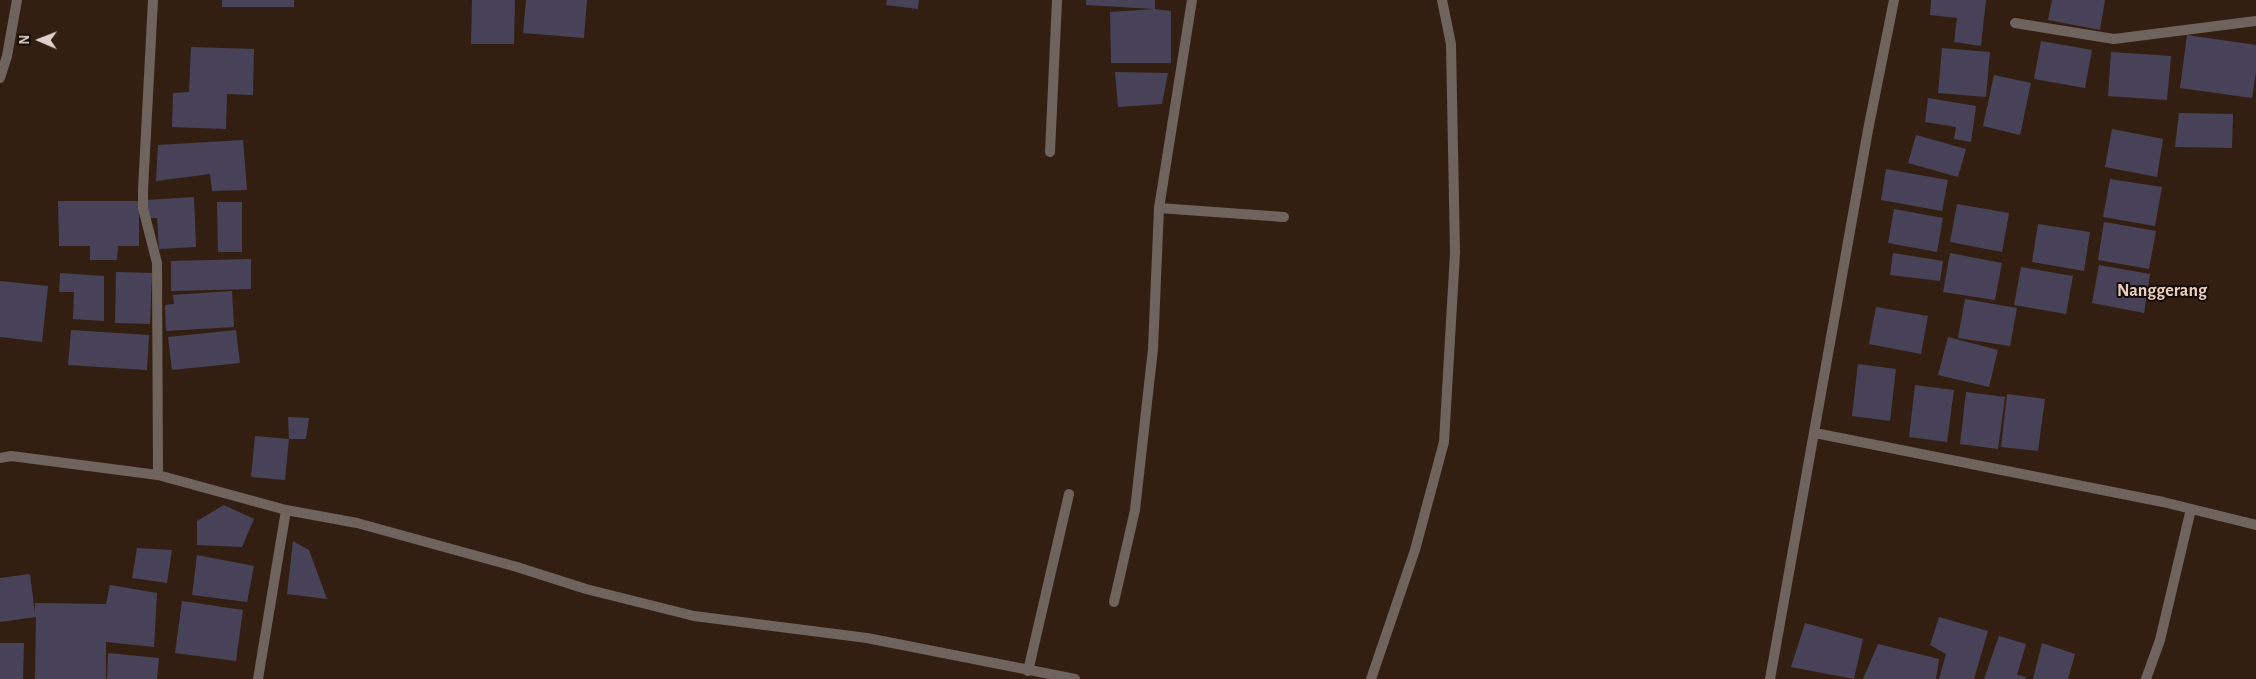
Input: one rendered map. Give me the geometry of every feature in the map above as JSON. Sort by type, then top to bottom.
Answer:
[{"type":"street","points":[[0,78],[7,56],[17,0]]},
{"type":"street","points":[[153,0],[143,208],[157,263],[158,475]]},
{"type":"street","points":[[1050,152],[1057,0]]},
{"type":"street","points":[[1114,602],[1135,510],[1154,349],[1159,208],[1192,0]]},
{"type":"street","points":[[1371,679],[1415,550],[1444,442],[1454,253],[1451,44],[1442,0]]},
{"type":"street","points":[[1771,679],[1868,130],[1894,0]]},
{"type":"street","points":[[2015,23],[2114,39],[2256,21]]},
{"type":"street","points":[[1159,208],[1284,217]]},
{"type":"street","points":[[1815,433],[2163,502],[2256,525]]},
{"type":"street","points":[[0,458],[11,456],[158,475],[286,510],[358,523],[517,567],[586,589],[694,616],[867,638],[1075,679]]},
{"type":"street","points":[[1028,671],[1069,494]]},
{"type":"street","points":[[258,679],[286,510]]},
{"type":"street","points":[[2146,679],[2160,640],[2191,510]]},
{"type":"building","points":[[222,0],[294,0],[294,7],[222,7]]},
{"type":"building","points":[[472,0],[515,0],[514,44],[471,44]]},
{"type":"building","points":[[526,0],[587,0],[584,38],[523,33]]},
{"type":"building","points":[[887,0],[919,0],[918,9],[886,5]]},
{"type":"building","points":[[1086,0],[1155,0],[1155,9],[1171,11],[1171,63],[1111,63],[1110,12],[1154,9],[1086,5]]},
{"type":"building","points":[[1931,0],[1986,0],[1981,46],[1954,42],[1957,18],[1930,15]]},
{"type":"building","points":[[2052,0],[2105,0],[2100,30],[2048,20]]},
{"type":"building","points":[[2187,35],[2256,45],[2256,72],[2252,98],[2180,88]]},
{"type":"building","points":[[2041,41],[2092,50],[2085,88],[2034,79]]},
{"type":"building","points":[[191,47],[254,49],[253,95],[227,94],[226,129],[172,127],[173,93],[189,92]]},
{"type":"building","points":[[1942,48],[1990,52],[1986,97],[1938,93]]},
{"type":"building","points":[[2111,52],[2171,56],[2167,100],[2108,96]]},
{"type":"building","points":[[1115,72],[1168,73],[1162,104],[1118,107]]},
{"type":"building","points":[[1994,75],[2031,83],[2020,135],[1983,126]]},
{"type":"building","points":[[1928,98],[1976,106],[1971,142],[1954,139],[1956,127],[1925,122]]},
{"type":"building","points":[[2179,113],[2233,114],[2232,148],[2175,147]]},
{"type":"building","points":[[2112,129],[2163,139],[2157,177],[2105,167]]},
{"type":"building","points":[[1916,135],[1966,149],[1958,177],[1908,163]]},
{"type":"building","points":[[243,140],[247,190],[212,191],[210,174],[156,181],[158,145]]},
{"type":"building","points":[[1886,169],[1948,180],[1942,211],[1881,200]]},
{"type":"building","points":[[2110,179],[2162,187],[2155,226],[2103,217]]},
{"type":"building","points":[[194,197],[196,247],[159,249],[157,218],[148,218],[147,200]]},
{"type":"building","points":[[58,201],[139,201],[139,246],[118,246],[117,260],[90,260],[90,246],[59,246]]},
{"type":"building","points":[[217,202],[242,202],[242,252],[218,252]]},
{"type":"building","points":[[1957,204],[2009,213],[2002,252],[1950,242]]},
{"type":"building","points":[[1894,209],[1943,218],[1937,252],[1888,243]]},
{"type":"building","points":[[2104,222],[2156,231],[2149,269],[2098,260]]},
{"type":"building","points":[[2038,224],[2090,232],[2084,271],[2032,262]]},
{"type":"building","points":[[1893,253],[1943,261],[1940,281],[1890,275]]},
{"type":"building","points":[[1950,253],[2002,263],[1995,300],[1943,292]]},
{"type":"building","points":[[251,259],[251,289],[171,291],[171,261]]},
{"type":"building","points":[[2099,265],[2150,274],[2144,313],[2092,303]]},
{"type":"building","points":[[2021,267],[2073,276],[2066,314],[2014,305]]},
{"type":"building","points":[[116,272],[152,273],[150,324],[115,323]]},
{"type":"building","points":[[60,273],[104,276],[104,321],[73,319],[74,292],[59,292]]},
{"type":"building","points":[[0,281],[48,286],[42,342],[0,337]]},
{"type":"building","points":[[232,291],[234,327],[166,331],[165,305],[174,304],[173,295]]},
{"type":"building","points":[[1965,299],[2017,308],[2010,346],[1958,338]]},
{"type":"building","points":[[1876,307],[1928,316],[1921,354],[1869,344]]},
{"type":"building","points":[[71,330],[149,335],[147,370],[68,365]]},
{"type":"building","points":[[236,330],[240,363],[172,370],[168,337]]},
{"type":"building","points":[[1948,337],[1998,350],[1989,387],[1938,375]]},
{"type":"building","points":[[1858,364],[1896,369],[1890,421],[1852,416]]},
{"type":"building","points":[[1915,385],[1954,390],[1947,442],[1909,437]]},
{"type":"building","points":[[1966,392],[2005,397],[1998,449],[1960,444]]},
{"type":"building","points":[[2007,394],[2045,399],[2038,451],[2001,447]]},
{"type":"building","points":[[288,417],[309,418],[306,439],[289,439]]},
{"type":"building","points":[[255,436],[289,439],[285,480],[251,477]]},
{"type":"building","points":[[224,505],[254,519],[242,547],[197,545],[197,521]]},
{"type":"building","points":[[293,541],[309,550],[327,599],[287,594]]},
{"type":"building","points":[[137,548],[172,550],[167,583],[132,578]]},
{"type":"building","points":[[197,555],[254,566],[247,602],[192,595]]},
{"type":"building","points":[[30,574],[35,614],[35,603],[106,604],[110,585],[157,593],[154,647],[106,642],[106,679],[35,679],[36,617],[0,622],[0,578]]},
{"type":"building","points":[[182,601],[243,610],[236,661],[175,653]]},
{"type":"building","points":[[1939,617],[1988,631],[1974,679],[1939,679],[1946,654],[1930,645]]},
{"type":"building","points":[[1805,623],[1863,639],[1854,679],[1791,667]]},
{"type":"building","points":[[1999,636],[2026,644],[2017,675],[2026,677],[2025,679],[1984,679]]},
{"type":"building","points":[[0,643],[24,643],[23,679],[0,679]]},
{"type":"building","points":[[2042,643],[2075,654],[2068,679],[2033,679]]},
{"type":"building","points":[[1878,644],[1939,659],[1936,679],[1863,679]]},
{"type":"building","points":[[108,653],[159,658],[157,679],[107,679]]},
{"type":"district","name":"Nanggerang","points":[[2162,291]]}]
